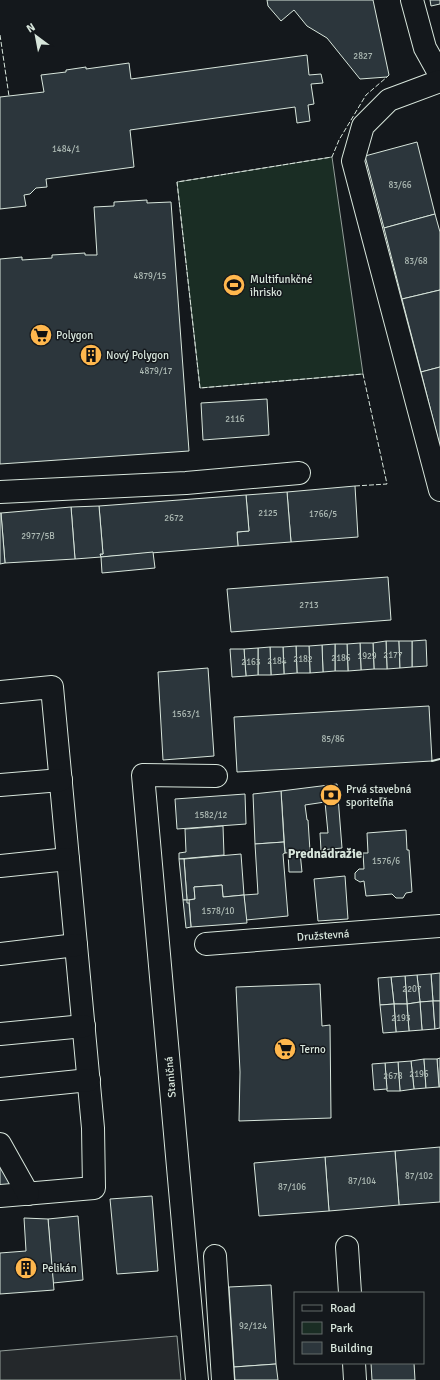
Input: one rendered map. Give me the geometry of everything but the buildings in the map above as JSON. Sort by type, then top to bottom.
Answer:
[{"type":"street","points":[[412,0],[425,48],[440,75]]},
{"type":"street","points":[[440,81],[388,100],[363,126],[354,161],[440,490]]},
{"type":"street","points":[[0,492],[186,483],[299,474]]},
{"type":"street","points":[[0,692],[52,687],[89,1080],[93,1128],[94,1188],[0,1196]]},
{"type":"street","name":"Staničná","points":[[196,1380],[143,775],[216,776]]},
{"type":"street","points":[[0,785],[61,780]]},
{"type":"street","points":[[0,866],[68,859]]},
{"type":"street","name":"Družstevná","points":[[206,944],[440,926]]},
{"type":"street","points":[[0,954],[76,945]]},
{"type":"street","points":[[0,1034],[84,1026]]},
{"type":"street","points":[[0,1089],[89,1080]]},
{"type":"street","points":[[0,1144],[28,1194]]},
{"type":"street","points":[[347,1247],[350,1292]]},
{"type":"street","points":[[215,1256],[223,1380]]},
{"type":"street","points":[[354,1364],[355,1380]]},
{"type":"green space","points":[[332,157],[363,374],[200,388],[177,182]]},
{"type":"shaded area","points":[[177,1336],[181,1380],[0,1380],[0,1351]]},
{"type":"fence","points":[[0,35],[9,96]]},
{"type":"fence","points":[[355,486],[387,484],[363,374],[200,388],[177,182],[332,157],[339,140],[366,95],[387,77]]},
{"type":"wall","points":[[432,761],[440,759]]},
{"type":"place","name":"Multifunkčné ihrisko","points":[[234,285]]},
{"type":"place","name":"Polygon","points":[[41,335]]},
{"type":"place","name":"Nový Polygon","points":[[91,355]]},
{"type":"place","name":"Prvá stavebná sporiteľňa","points":[[331,795]]},
{"type":"place","name":"Terno","points":[[285,1049]]},
{"type":"place","name":"Pelikán","points":[[26,1268]]},
{"type":"district","name":"Prednádražie","points":[[325,853]]}]
